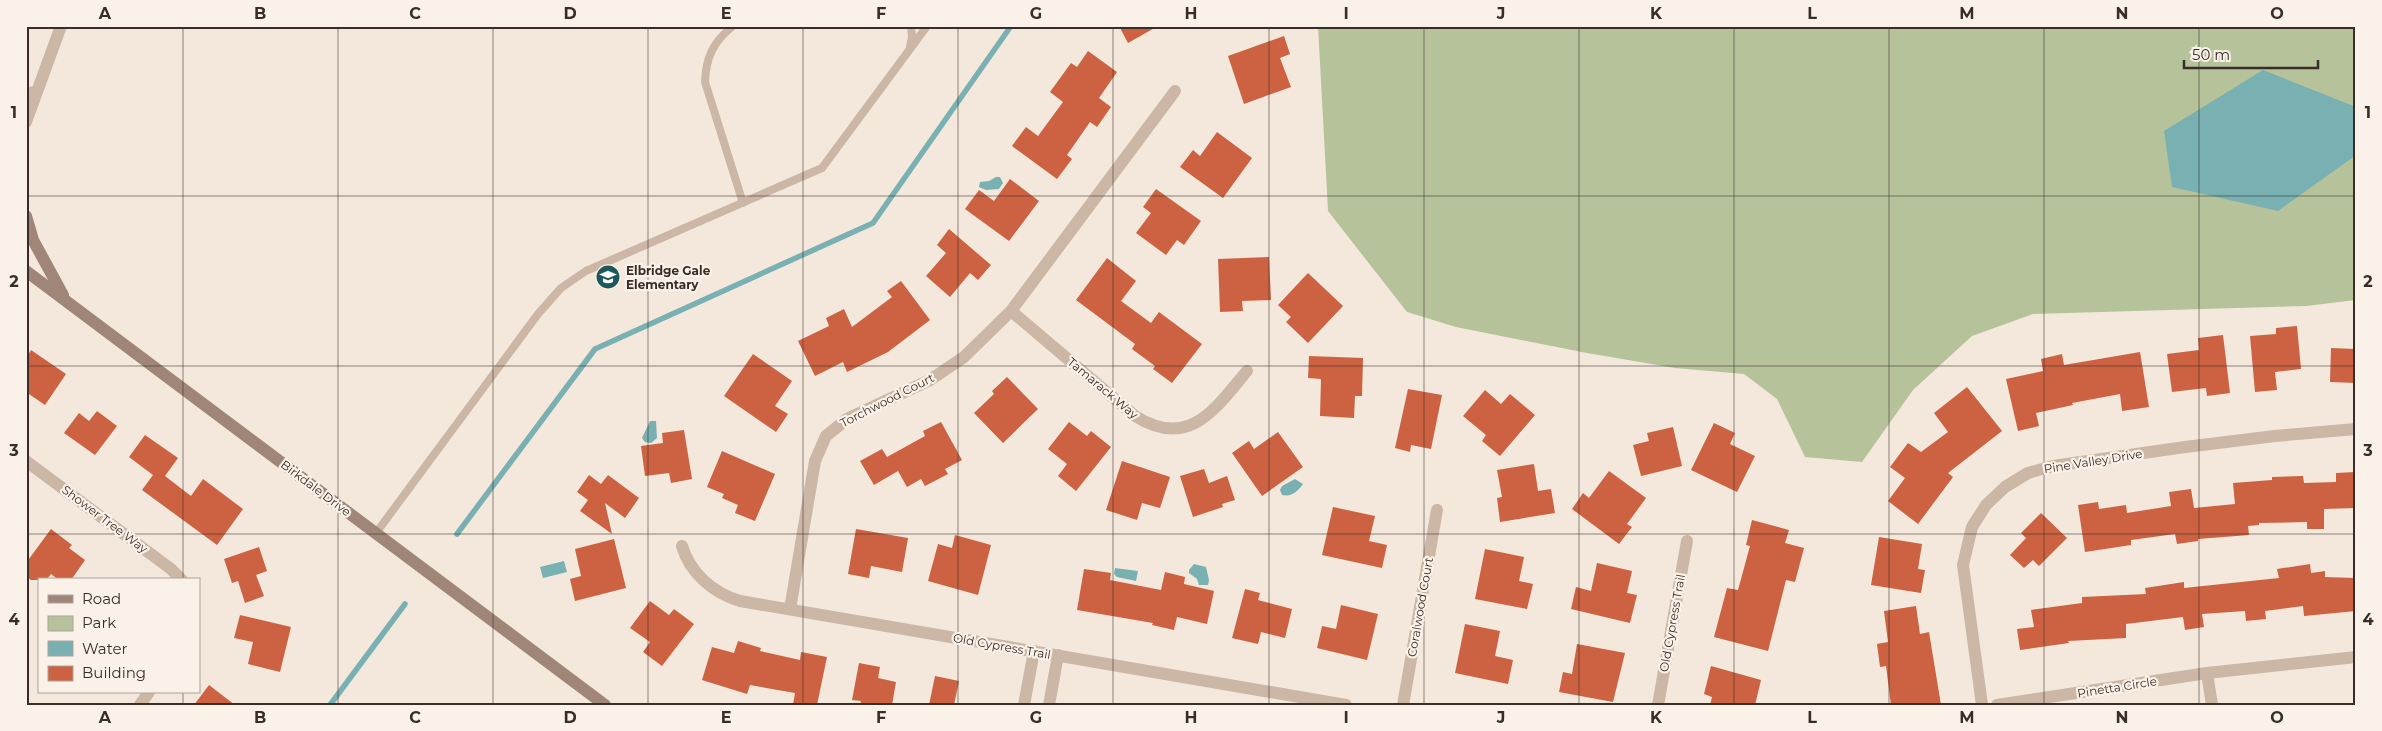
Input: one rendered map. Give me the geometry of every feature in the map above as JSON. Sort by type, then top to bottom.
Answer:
[{"type":"street","points":[[26,122],[32,91],[61,26]]},
{"type":"street","name":"Torchwood Court","points":[[790,609],[815,461],[826,436],[847,419],[930,380],[964,357],[1011,311],[1175,91]]},
{"type":"street","points":[[26,216],[33,240],[66,300]]},
{"type":"street","name":"Birkdale Drive","points":[[26,271],[605,705]]},
{"type":"street","name":"Tamarack Way","points":[[1011,311],[1135,416],[1159,427],[1186,427],[1210,415],[1247,371]]},
{"type":"street","name":"Pine Valley Drive","points":[[1982,705],[1963,565],[1972,527],[1986,505],[2005,487],[2028,474],[2053,466],[2275,436],[2356,430]]},
{"type":"street","name":"Shower Tree Way","points":[[26,461],[171,569],[180,578]]},
{"type":"street","name":"Coralwood Court","points":[[1403,705],[1436,510]]},
{"type":"street","name":"Old Cypress Trail","points":[[1658,705],[1686,541]]},
{"type":"street","name":"Old Cypress Trail","points":[[682,546],[686,559],[693,569],[716,590],[740,601],[1346,705]]},
{"type":"street","points":[[1024,705],[1034,651]]},
{"type":"street","points":[[1049,705],[1058,655]]},
{"type":"street","name":"Pinetta Circle","points":[[1997,705],[2207,673],[2356,657]]},
{"type":"street","points":[[2207,673],[2212,705]]},
{"type":"street","points":[[140,705],[148,694]]},
{"type":"lane","points":[[733,26],[720,36],[711,50],[706,66],[706,82],[743,203]]},
{"type":"lane","points":[[909,51],[912,37],[911,26]]},
{"type":"lane","points":[[376,533],[538,314],[561,288],[586,271],[822,168],[927,26]]},
{"type":"green space","points":[[1318,26],[2356,26],[2356,300],[2306,306],[2033,314],[1972,336],[1913,390],[1862,462],[1805,457],[1777,399],[1744,374],[1675,368],[1587,353],[1456,327],[1407,312],[1328,211]]},
{"type":"water","points":[[2263,70],[2356,107],[2356,155],[2278,211],[2172,187],[2164,131]]},
{"type":"water","points":[[1000,177],[1003,183],[999,189],[986,190],[979,187],[980,182],[989,181]]},
{"type":"water","points":[[650,421],[656,421],[657,438],[651,443],[645,442],[642,438]]},
{"type":"water","points":[[1295,479],[1303,484],[1301,487],[1291,495],[1282,495],[1280,490],[1282,486]]},
{"type":"water","points":[[564,561],[567,572],[543,578],[540,567]]},
{"type":"water","points":[[1194,564],[1206,567],[1209,580],[1208,585],[1199,585],[1197,579],[1189,573]]},
{"type":"water","points":[[1115,568],[1138,571],[1136,581],[1117,577],[1114,574]]},
{"type":"building","points":[[1119,26],[1158,26],[1128,43]]},
{"type":"building","points":[[1284,36],[1290,54],[1280,58],[1291,87],[1244,104],[1228,56]]},
{"type":"building","points":[[1088,51],[1117,72],[1099,98],[1111,107],[1097,127],[1090,122],[1067,155],[1072,159],[1057,179],[1012,146],[1026,127],[1038,136],[1063,102],[1050,92],[1071,63],[1077,67]]},
{"type":"building","points":[[1217,132],[1252,158],[1223,198],[1180,167],[1193,150],[1200,156]]},
{"type":"building","points":[[1010,179],[1039,201],[1009,241],[965,209],[979,190],[994,201]]},
{"type":"building","points":[[1156,189],[1201,221],[1184,245],[1177,240],[1166,255],[1136,233],[1151,213],[1143,207]]},
{"type":"building","points":[[949,229],[991,265],[978,280],[970,273],[950,297],[926,276],[946,253],[937,245]]},
{"type":"building","points":[[1269,257],[1271,300],[1242,301],[1243,311],[1220,312],[1218,259]]},
{"type":"building","points":[[1107,258],[1136,281],[1121,301],[1151,323],[1159,312],[1202,344],[1172,383],[1153,369],[1155,366],[1132,349],[1135,344],[1076,300]]},
{"type":"building","points":[[1308,273],[1343,306],[1308,343],[1286,322],[1291,317],[1278,305]]},
{"type":"building","points":[[901,281],[930,320],[888,352],[847,372],[843,362],[815,376],[798,341],[829,326],[826,318],[844,309],[852,327],[892,297],[887,291]]},
{"type":"building","points":[[2297,326],[2301,369],[2275,372],[2277,390],[2255,392],[2250,336],[2276,334],[2276,328]]},
{"type":"building","points":[[2223,335],[2230,393],[2207,396],[2206,388],[2172,392],[2167,354],[2199,350],[2198,338]]},
{"type":"building","points":[[2331,348],[2356,349],[2356,383],[2330,382]]},
{"type":"building","points":[[31,350],[66,374],[45,405],[26,392],[26,358]]},
{"type":"building","points":[[2140,352],[2149,407],[2122,411],[2120,394],[2072,403],[2073,405],[2036,413],[2039,426],[2018,431],[2006,379],[2043,371],[2041,359],[2062,354],[2064,365]]},
{"type":"building","points":[[753,354],[792,381],[775,406],[788,414],[776,432],[724,396]]},
{"type":"building","points":[[1309,356],[1363,358],[1362,396],[1355,396],[1354,418],[1320,416],[1321,379],[1308,378]]},
{"type":"building","points":[[1007,377],[1038,409],[1003,443],[974,413],[994,394],[992,391]]},
{"type":"building","points":[[1967,387],[2002,431],[1948,473],[1953,477],[1918,524],[1888,501],[1905,478],[1890,467],[1908,443],[1921,452],[1948,432],[1934,413]]},
{"type":"building","points":[[1408,389],[1442,395],[1431,449],[1411,445],[1410,452],[1395,448]]},
{"type":"building","points":[[1485,390],[1501,404],[1510,394],[1535,415],[1500,456],[1482,441],[1486,435],[1463,416]]},
{"type":"building","points":[[97,411],[117,426],[95,455],[64,433],[79,413],[89,421]]},
{"type":"building","points":[[941,422],[962,460],[945,469],[948,474],[925,486],[921,479],[907,487],[898,471],[874,485],[860,461],[882,449],[887,457],[925,436],[923,431]]},
{"type":"building","points":[[1069,422],[1087,436],[1091,431],[1111,447],[1076,491],[1058,476],[1067,464],[1048,449]]},
{"type":"building","points":[[1714,423],[1735,433],[1730,444],[1755,456],[1737,492],[1691,470]]},
{"type":"building","points":[[1673,427],[1682,466],[1641,476],[1633,445],[1649,441],[1647,433]]},
{"type":"building","points":[[684,430],[692,479],[671,483],[669,473],[645,476],[641,446],[663,443],[662,433]]},
{"type":"building","points":[[1278,432],[1303,467],[1262,496],[1232,453],[1249,441],[1254,449]]},
{"type":"building","points":[[145,435],[178,458],[165,476],[191,496],[203,479],[243,509],[217,545],[142,490],[153,475],[129,457]]},
{"type":"building","points":[[722,451],[775,474],[755,521],[735,513],[738,505],[722,498],[724,494],[707,487]]},
{"type":"building","points":[[1122,461],[1170,477],[1160,508],[1142,503],[1137,520],[1106,510]]},
{"type":"building","points":[[1534,464],[1538,491],[1551,489],[1555,513],[1500,522],[1497,498],[1502,497],[1497,470]]},
{"type":"building","points":[[1204,469],[1209,483],[1227,476],[1235,500],[1222,504],[1223,507],[1193,517],[1180,476]]},
{"type":"building","points":[[1609,471],[1646,498],[1627,524],[1632,527],[1619,544],[1572,509],[1583,493],[1589,498]]},
{"type":"building","points":[[2355,472],[2356,508],[2324,509],[2324,529],[2307,529],[2307,522],[2259,523],[2259,525],[2248,526],[2249,535],[2198,539],[2198,541],[2177,544],[2175,534],[2131,540],[2131,545],[2085,552],[2078,505],[2098,502],[2099,509],[2126,505],[2127,513],[2171,506],[2169,492],[2191,489],[2194,508],[2235,504],[2233,483],[2272,480],[2272,477],[2303,476],[2304,483],[2336,482],[2336,473]]},
{"type":"building","points":[[589,475],[601,484],[608,475],[639,498],[625,518],[605,503],[612,534],[580,511],[588,500],[577,492]]},
{"type":"building","points":[[1333,507],[1375,516],[1369,541],[1387,545],[1382,568],[1322,555]]},
{"type":"building","points":[[2041,513],[2067,538],[2039,566],[2033,560],[2024,568],[2010,555],[2026,538],[2021,533]]},
{"type":"building","points":[[1752,520],[1789,530],[1785,543],[1804,548],[1795,582],[1786,580],[1768,651],[1714,637],[1727,588],[1738,590],[1750,546],[1746,545]]},
{"type":"building","points":[[51,529],[72,545],[69,548],[85,560],[72,578],[56,578],[51,574],[48,578],[38,578],[38,580],[31,580],[26,576],[26,563]]},
{"type":"building","points":[[856,529],[908,538],[902,572],[871,566],[869,578],[848,574]]},
{"type":"building","points":[[955,535],[991,545],[978,595],[928,581],[938,544],[952,548]]},
{"type":"building","points":[[1879,537],[1922,544],[1918,569],[1925,570],[1921,593],[1871,585]]},
{"type":"building","points":[[614,539],[626,588],[575,601],[570,579],[581,576],[575,549]]},
{"type":"building","points":[[259,547],[267,571],[256,575],[264,596],[245,603],[238,581],[232,583],[224,559]]},
{"type":"building","points":[[1485,549],[1524,557],[1519,581],[1533,584],[1527,609],[1475,599]]},
{"type":"building","points":[[1597,563],[1632,571],[1627,593],[1637,595],[1630,623],[1571,609],[1576,587],[1591,591]]},
{"type":"building","points":[[2310,564],[2311,573],[2325,571],[2325,577],[2356,578],[2356,611],[2304,616],[2303,606],[2265,611],[2266,619],[2246,621],[2245,611],[2202,614],[2204,627],[2185,630],[2183,617],[2126,624],[2126,638],[2068,641],[2069,643],[2020,650],[2017,629],[2034,627],[2031,610],[2082,603],[2082,597],[2146,594],[2145,588],[2184,582],[2184,588],[2279,578],[2277,569]]},
{"type":"building","points":[[1084,569],[1111,573],[1110,580],[1161,590],[1165,572],[1185,577],[1184,584],[1214,591],[1207,624],[1177,617],[1174,630],[1152,625],[1153,623],[1077,610]]},
{"type":"building","points":[[1245,589],[1260,593],[1258,600],[1292,609],[1285,638],[1261,632],[1258,644],[1232,638]]},
{"type":"building","points":[[650,601],[669,615],[674,609],[694,624],[662,666],[643,652],[650,642],[630,628]]},
{"type":"building","points":[[1341,605],[1378,614],[1367,660],[1317,648],[1322,626],[1336,629]]},
{"type":"building","points":[[1916,606],[1920,634],[1929,632],[1941,705],[1891,705],[1886,666],[1880,667],[1877,644],[1888,642],[1884,611]]},
{"type":"building","points":[[240,615],[291,627],[280,672],[248,664],[253,642],[234,638]]},
{"type":"building","points":[[1465,624],[1500,631],[1495,656],[1513,660],[1508,684],[1455,673]]},
{"type":"building","points":[[738,641],[761,648],[760,651],[800,660],[801,652],[827,657],[817,705],[793,705],[795,693],[750,685],[747,694],[702,680],[712,647],[734,653]]},
{"type":"building","points":[[1577,644],[1625,653],[1613,702],[1559,692],[1563,672],[1572,674]]},
{"type":"building","points":[[859,663],[880,667],[878,678],[896,682],[892,705],[860,705],[861,701],[852,700]]},
{"type":"building","points":[[1711,666],[1761,680],[1755,705],[1710,705],[1712,697],[1704,694]]},
{"type":"building","points":[[935,676],[959,681],[954,705],[929,705]]},
{"type":"building","points":[[209,685],[235,705],[194,705]]},
{"type":"waterway","points":[[457,534],[595,349],[873,223],[1011,26]]},
{"type":"waterway","points":[[330,705],[405,604]]},
{"type":"place","name":"Elbridge Gale Elementary","points":[[608,277]]}]
